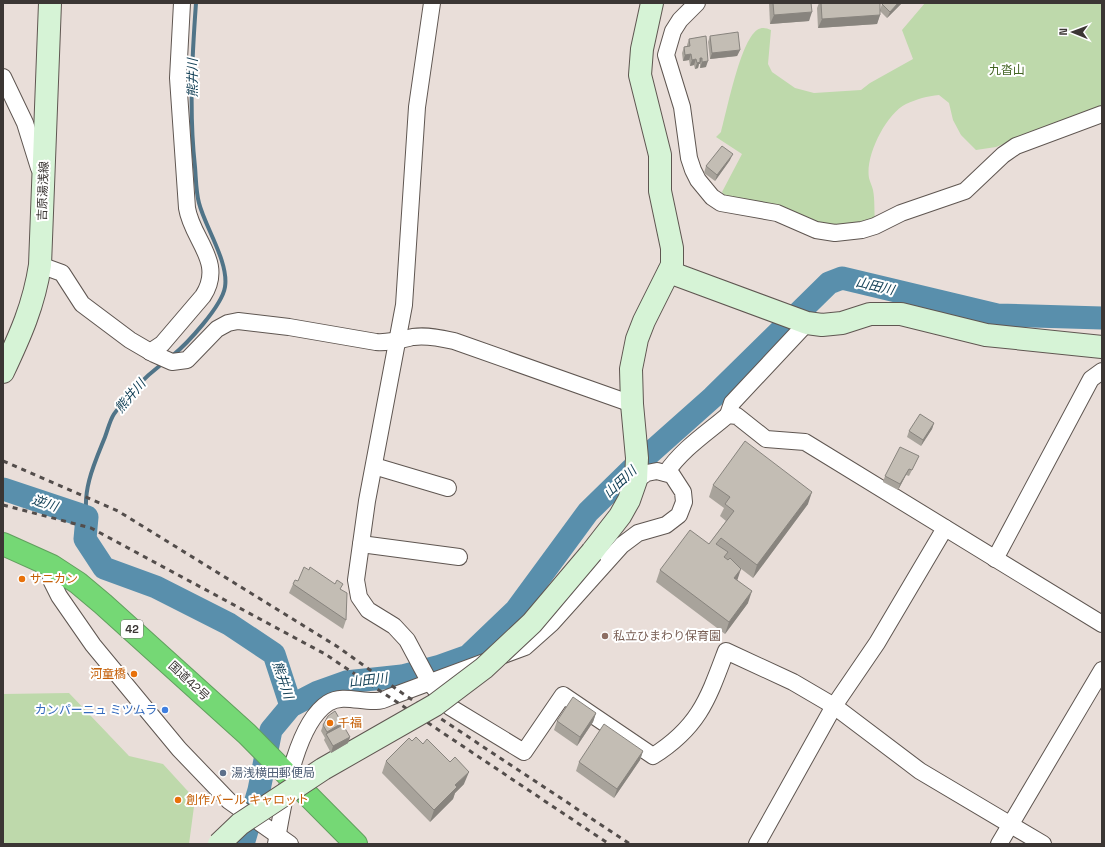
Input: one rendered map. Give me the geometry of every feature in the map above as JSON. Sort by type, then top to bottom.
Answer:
[{"type":"highway","name":"国道42号","points":[[3,544],[52,566],[78,583],[103,604],[247,734],[356,844]]},
{"type":"street","name":"吉原湯浅線","points":[[3,372],[27,321],[37,290],[40,265],[44,186],[50,3]]},
{"type":"street","points":[[150,352],[162,344],[203,296],[208,288],[211,276],[209,258],[190,222],[187,208],[178,78],[182,3]]},
{"type":"street","points":[[432,3],[417,107],[404,305],[399,341],[374,466],[356,580],[359,597],[368,610],[394,626],[406,640],[430,683],[450,706],[524,752],[563,695],[653,756],[679,738],[699,715],[714,685],[726,651],[793,682],[834,706],[920,771],[1043,844]]},
{"type":"street","points":[[697,3],[680,20],[672,32],[666,55],[682,107],[689,158],[698,180],[712,197],[720,203],[772,211],[816,230],[835,233],[862,230],[906,211],[965,191],[1016,146],[1102,114]]},
{"type":"street","points":[[219,844],[240,824],[323,769],[435,705],[484,668],[532,623],[592,552],[620,516],[629,500],[636,480],[636,436],[632,404],[631,369],[637,339],[644,321],[669,272],[673,256],[660,191],[660,155],[640,75],[642,50],[655,4]]},
{"type":"street","points":[[3,77],[25,123],[44,186]]},
{"type":"street","points":[[40,265],[62,273],[82,304],[130,340],[150,352],[172,362],[187,360],[217,329],[228,323],[238,321],[289,327],[361,341],[389,343],[414,337],[429,337],[454,341],[632,404]]},
{"type":"street","points":[[669,272],[807,323],[842,323],[870,314],[901,314],[986,335],[1102,347]]},
{"type":"street","points":[[666,472],[687,449],[728,415],[732,404],[807,323]]},
{"type":"street","points":[[995,559],[1091,379],[1102,372]]},
{"type":"street","points":[[728,415],[737,416],[766,439],[805,442],[1102,624]]},
{"type":"street","points":[[374,466],[448,488]]},
{"type":"street","points":[[281,841],[287,774],[304,734],[314,718],[328,703],[345,698],[376,701],[430,683],[525,647],[552,623],[622,545],[645,530],[673,521],[683,509],[683,492],[677,481],[666,472],[657,471],[647,473],[636,480]]},
{"type":"street","points":[[756,844],[834,706],[876,642],[945,528]]},
{"type":"street","points":[[361,544],[460,557]]},
{"type":"street","points":[[52,566],[51,580],[59,596],[93,645],[179,750],[229,801],[281,841]]},
{"type":"street","points":[[999,844],[1102,670]]},
{"type":"green space","name":"九沓山","points":[[925,3],[1102,3],[1102,107],[1050,125],[996,147],[976,150],[961,135],[953,120],[949,103],[939,95],[922,98],[906,104],[891,117],[884,126],[878,136],[870,159],[869,178],[874,194],[875,221],[832,227],[728,200],[722,192],[742,154],[716,137],[721,132],[735,78],[745,48],[757,30],[764,28],[771,30],[768,64],[772,72],[795,88],[814,93],[861,90],[870,83],[913,59],[902,30]]},
{"type":"green space","points":[[69,693],[129,756],[163,764],[195,799],[189,844],[3,844],[3,694]]},
{"type":"building","points":[[773,3],[811,3],[812,12],[774,15]]},
{"type":"building","points":[[821,3],[880,3],[880,15],[822,19]]},
{"type":"building","points":[[898,3],[890,12],[882,4]]},
{"type":"building","points":[[738,32],[740,50],[712,53],[710,36]]},
{"type":"building","points":[[706,36],[708,61],[702,62],[702,58],[700,58],[700,62],[697,63],[696,59],[692,60],[691,54],[685,55],[684,47],[690,46],[689,39]]},
{"type":"building","points":[[722,146],[733,154],[717,175],[706,166]]},
{"type":"building","points":[[920,414],[934,423],[923,440],[909,431]]},
{"type":"building","points":[[745,441],[812,492],[757,565],[721,538],[716,544],[728,552],[724,557],[728,560],[730,558],[741,569],[734,578],[752,591],[729,622],[660,570],[690,530],[709,544],[734,511],[725,504],[730,497],[713,485]]},
{"type":"building","points":[[900,447],[919,456],[912,470],[909,469],[900,484],[885,476]]},
{"type":"building","points":[[304,567],[309,570],[310,567],[335,584],[337,580],[343,584],[340,589],[347,593],[346,620],[293,584],[295,580],[298,581]]},
{"type":"building","points":[[573,697],[596,713],[580,737],[557,721]]},
{"type":"building","points":[[335,711],[342,723],[327,732],[323,725],[328,716]]},
{"type":"building","points":[[604,724],[643,751],[617,789],[579,762]]},
{"type":"building","points":[[343,725],[350,737],[333,746],[326,734]]},
{"type":"building","points":[[416,737],[423,744],[427,739],[450,762],[455,757],[469,772],[455,785],[457,787],[434,810],[386,761],[409,738],[412,741]]},
{"type":"waterway","name":"熊井川","points":[[172,356],[195,334],[211,314],[218,304],[225,287],[225,277],[220,256],[202,212],[197,190],[192,126],[192,65],[196,3]]},
{"type":"waterway","name":"山田川","points":[[243,844],[259,790],[271,730],[291,706],[318,692],[346,682],[402,676],[440,666],[468,656],[516,610],[588,512],[632,469],[713,397],[829,283],[842,278],[997,315],[1102,318]]},
{"type":"waterway","name":"熊井川","points":[[87,517],[86,496],[90,476],[110,422],[125,400],[163,363]]},
{"type":"waterway","name":"熊井川","points":[[3,489],[87,517],[85,539],[104,568],[156,587],[229,624],[274,654],[291,706]]},
{"type":"railway","points":[[3,461],[118,511],[338,647],[402,693],[630,844]]},
{"type":"railway","points":[[3,505],[91,528],[325,654],[609,844]]},
{"type":"place","name":"サニカン","points":[[22,579]]},
{"type":"place","name":"私立ひまわり保育園","points":[[605,636]]},
{"type":"place","name":"河童橋","points":[[134,674]]},
{"type":"place","name":"カンパーニュ ミツムラ","points":[[165,710]]},
{"type":"place","name":"千福","points":[[330,723]]},
{"type":"place","name":"湯浅横田郵便局","points":[[223,773]]},
{"type":"place","name":"創作バール キャロット","points":[[178,800]]},
{"type":"water label","name":"逆川","points":[[45,503]]}]
